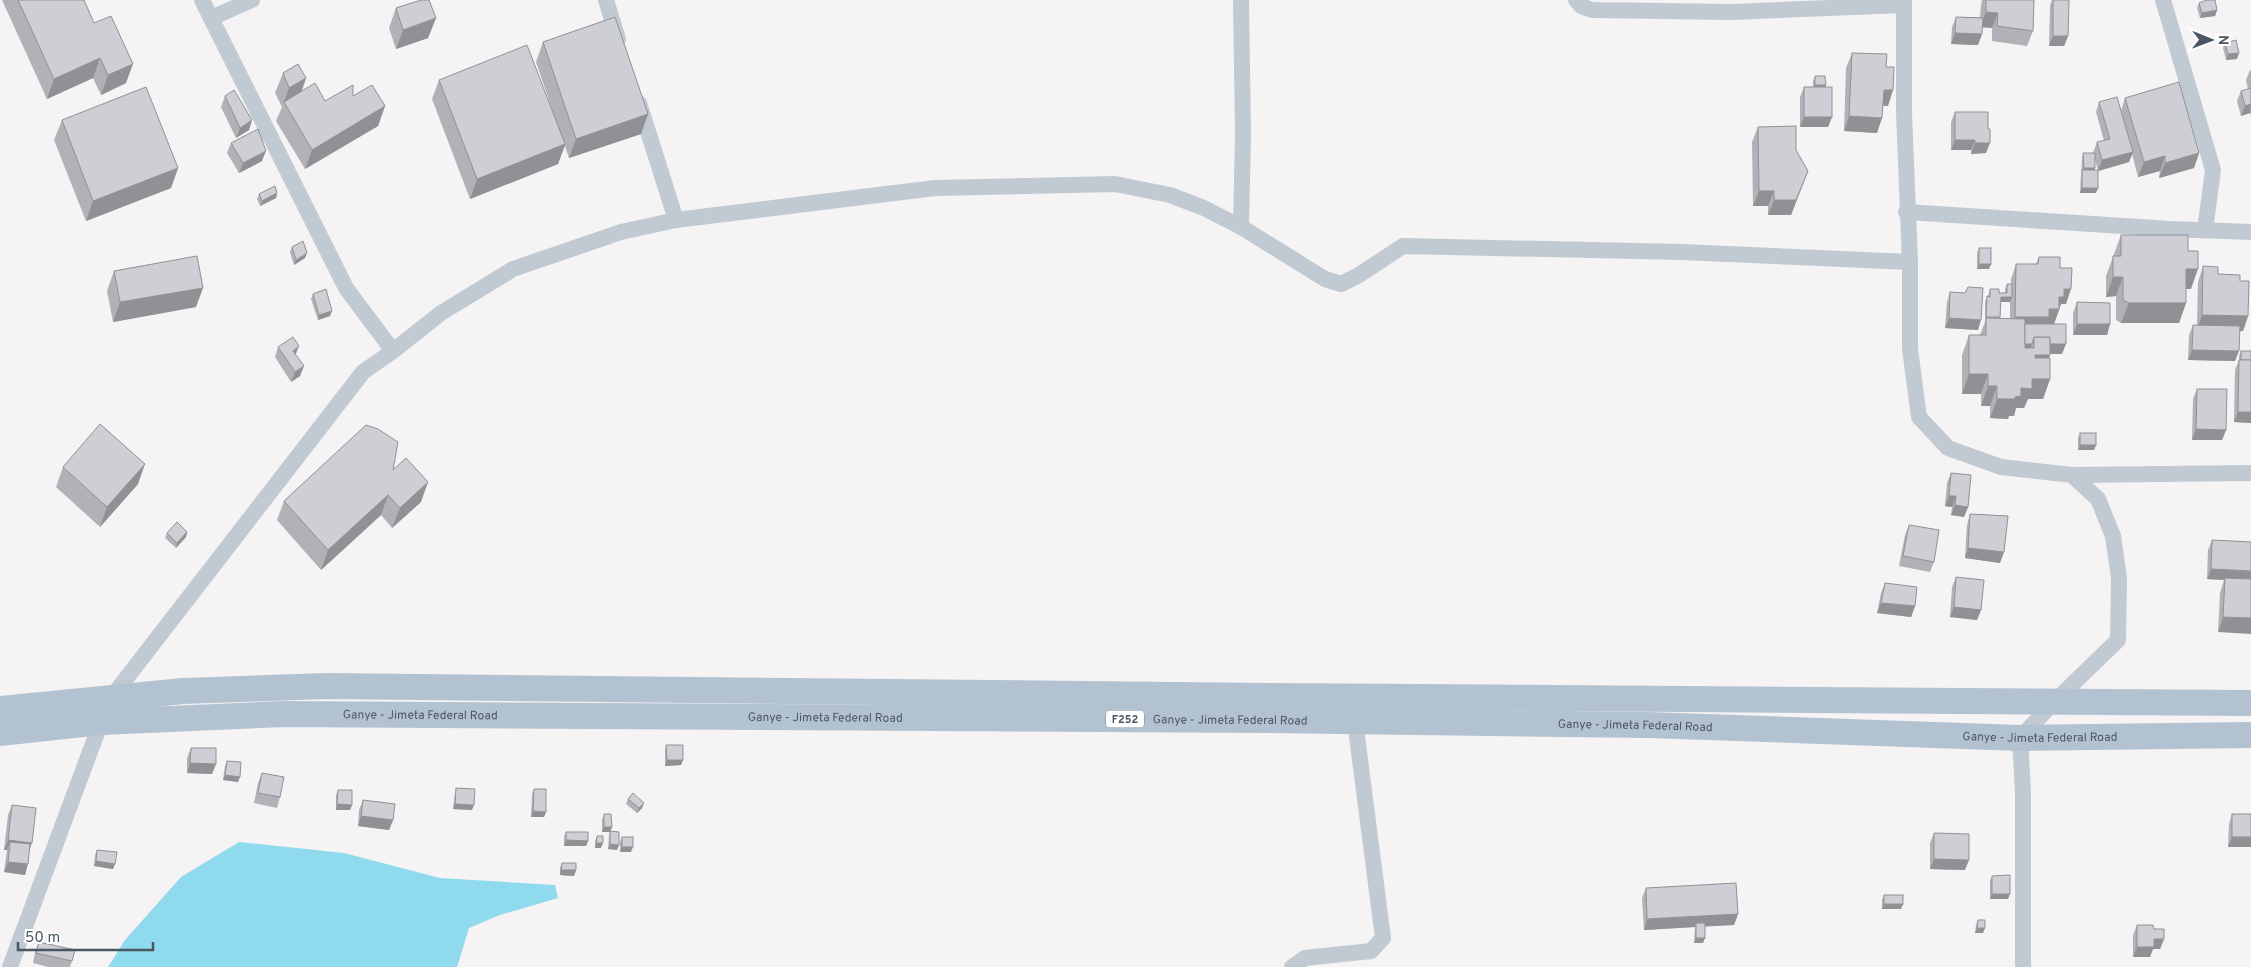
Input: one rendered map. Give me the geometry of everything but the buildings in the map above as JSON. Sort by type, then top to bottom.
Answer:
[{"type":"main road","name":"Ganye - Jimeta Federal Road","points":[[0,709],[183,691],[336,686],[2053,703],[2251,703]]},
{"type":"main road","name":"Ganye - Jimeta Federal Road","points":[[0,733],[101,722],[283,714],[1355,721],[1648,725],[2020,738],[2251,735]]},
{"type":"street","points":[[202,0],[346,288],[393,351]]},
{"type":"street","points":[[211,18],[252,0]]},
{"type":"street","points":[[606,0],[624,55]]},
{"type":"street","points":[[1241,0],[1243,133],[1241,227]]},
{"type":"street","points":[[1576,0],[1581,6],[1592,10],[1904,2],[1906,212],[1910,262],[1910,349],[1919,417],[1948,448],[2001,467],[2072,475],[2251,473]]},
{"type":"street","points":[[2163,0],[2213,170],[2205,230]]},
{"type":"street","points":[[635,92],[676,220]]},
{"type":"street","points":[[111,698],[363,372],[442,312],[513,269],[621,232],[676,220],[935,188],[1115,184],[1170,195],[1204,208],[1241,227],[1326,279],[1341,284],[1359,275],[1403,246],[1682,252],[1910,262]]},
{"type":"street","points":[[1906,212],[2251,232]]},
{"type":"street","points":[[2023,967],[2023,792],[2020,738],[2118,640],[2119,578],[2113,536],[2098,499],[2072,475]]},
{"type":"street","points":[[1292,967],[1305,958],[1371,951],[1383,938],[1355,721]]},
{"type":"street","points":[[10,967],[101,722]]},
{"type":"water","points":[[239,842],[344,853],[440,878],[555,885],[558,898],[500,915],[469,928],[457,967],[108,967],[125,940],[181,877]]}]
